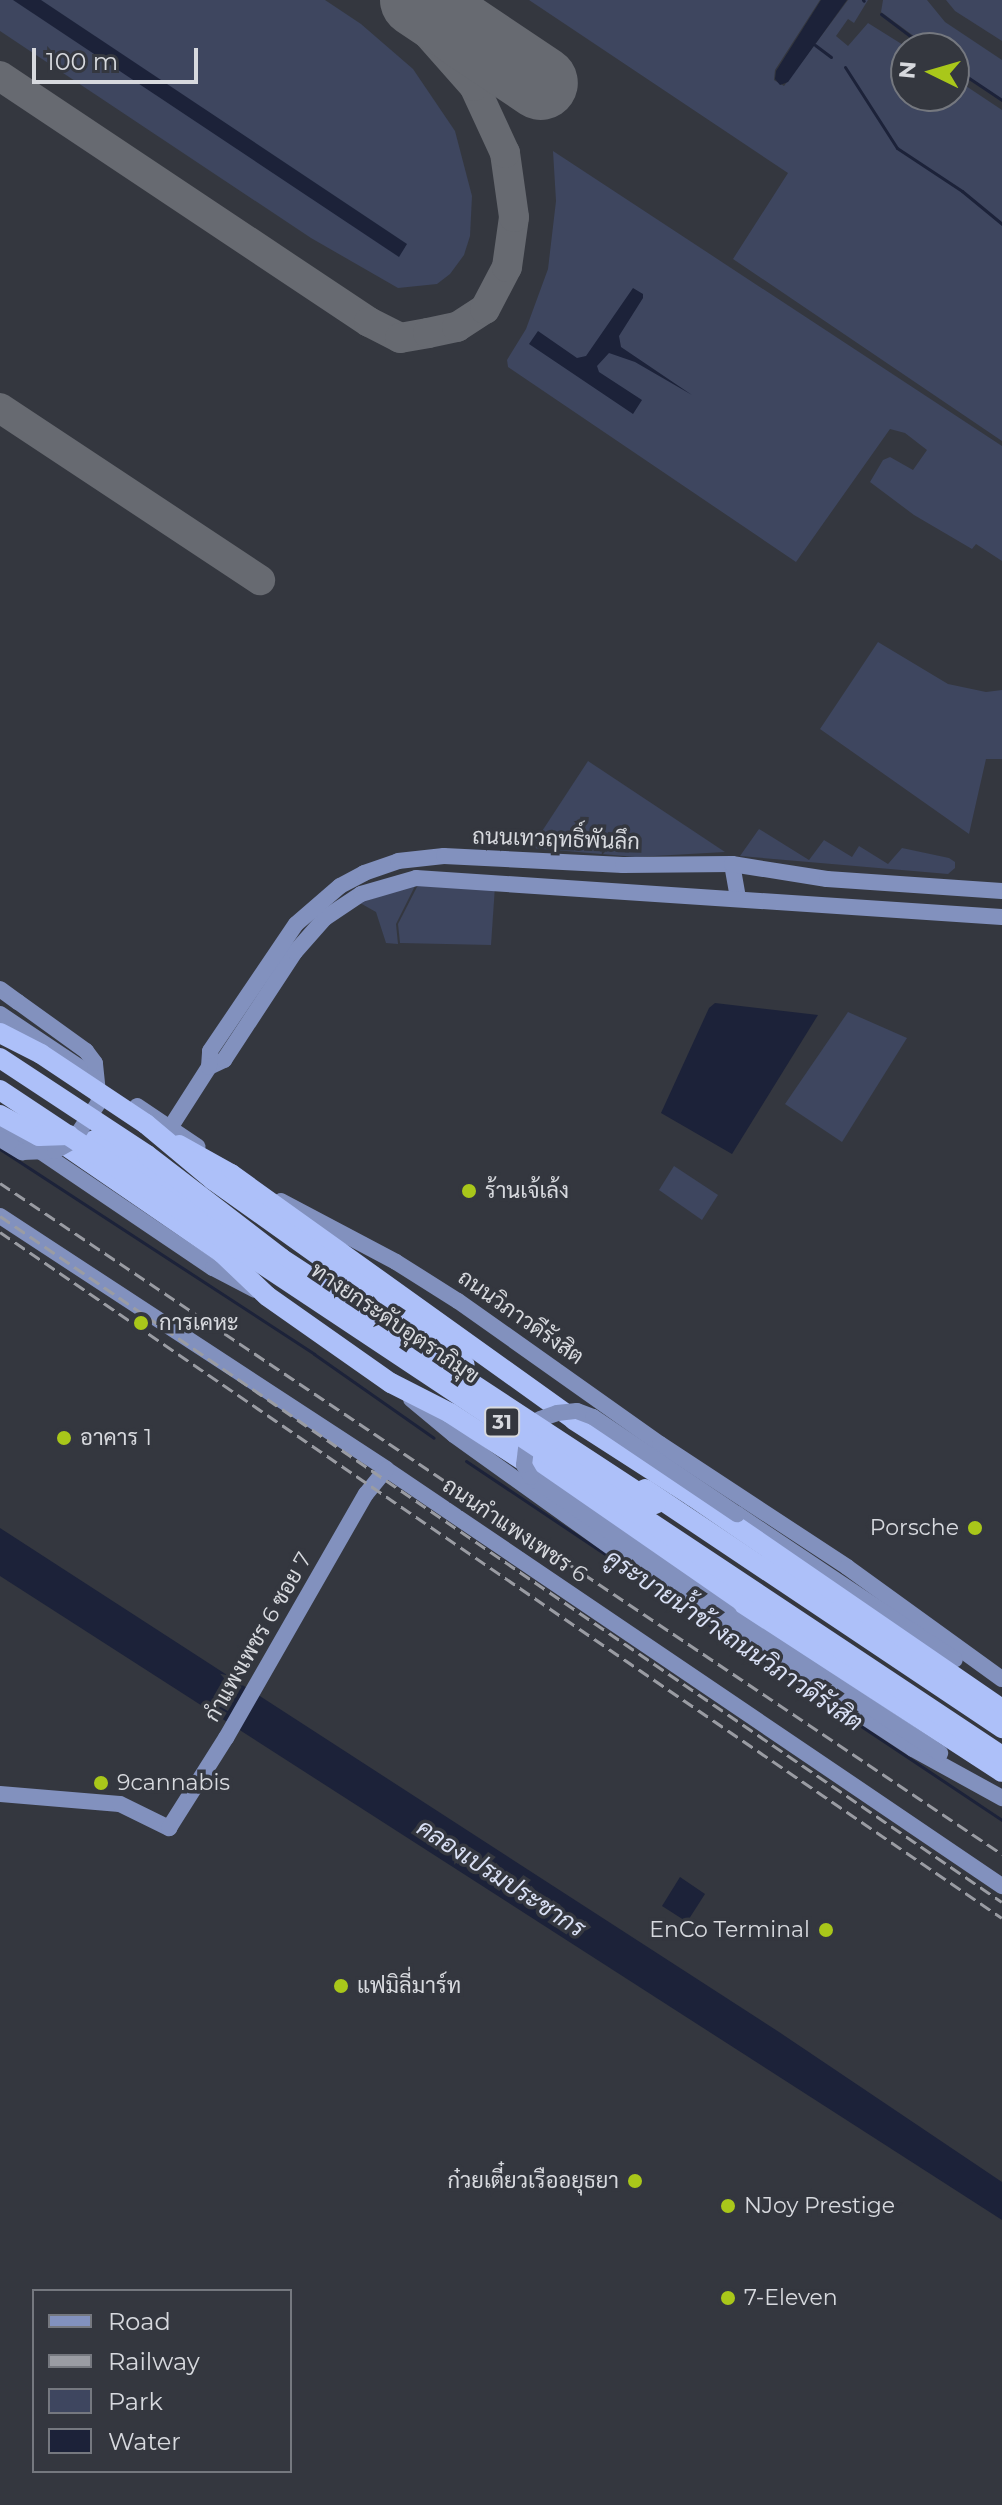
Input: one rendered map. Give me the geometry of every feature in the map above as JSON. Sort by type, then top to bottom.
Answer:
[{"type":"highway","points":[[0,1036],[80,1090],[231,1174],[574,1420],[1002,1709]]},
{"type":"highway","name":"ทางยกระดับอุตราภิมุข","points":[[0,1036],[41,1054],[146,1124],[284,1233],[439,1341],[507,1404]]},
{"type":"highway","name":"ทางยกระดับอุตราภิมุข","points":[[0,1058],[147,1155],[281,1258],[507,1404],[1002,1735]]},
{"type":"highway","name":"31","points":[[0,1079],[204,1213],[465,1368],[1002,1728]]},
{"type":"highway","name":"ทางยกระดับอุตราภิมุข","points":[[0,1090],[1002,1756]]},
{"type":"highway","name":"31","points":[[0,1101],[222,1253],[267,1296],[391,1383],[450,1413],[1002,1772]]},
{"type":"highway","points":[[0,1115],[39,1136],[81,1132]]},
{"type":"highway","points":[[668,1505],[776,1555]]},
{"type":"main road","name":"ถนนเทวฤทธิ์พันลึก","points":[[170,1128],[209,1067],[210,1051],[296,924],[316,904],[354,877],[411,859],[444,856],[623,865],[732,864],[827,879],[1002,891]]},
{"type":"main road","points":[[411,859],[416,878]]},
{"type":"main road","points":[[732,864],[738,897]]},
{"type":"main road","points":[[354,877],[361,894]]},
{"type":"main road","name":"ถนนเทวฤทธิ์พันลึก","points":[[209,1067],[224,1060],[308,933],[361,894],[416,878],[738,897],[1002,917]]},
{"type":"main road","points":[[0,989],[86,1051],[95,1063],[99,1102],[81,1132],[55,1151],[22,1152],[0,1139]]},
{"type":"main road","name":"ถนนวิภาวดีรังสิต","points":[[0,1014],[280,1201],[396,1262],[458,1301],[684,1461],[847,1567],[1002,1679]]},
{"type":"main road","name":"31","points":[[0,1124],[213,1268],[267,1296]]},
{"type":"main road","name":"ถนนกำแพงเพชร 6","points":[[0,1216],[386,1469],[1002,1886]]},
{"type":"main road","name":"31","points":[[391,1383],[454,1435],[662,1584],[913,1749],[997,1795]]},
{"type":"main road","points":[[997,1795],[951,1760],[729,1614],[531,1477],[524,1465],[528,1433],[540,1419],[557,1413],[577,1411],[593,1417],[1002,1690]]},
{"type":"main road","name":"กำแพงเพชร 6 ซอย 7","points":[[0,1794],[120,1804],[169,1828],[229,1731],[366,1494],[386,1469]]},
{"type":"main road","points":[[974,1661],[1002,1670]]},
{"type":"green space","points":[[0,0],[325,0],[361,24],[413,69],[455,131],[472,196],[470,236],[464,255],[450,274],[437,284],[398,288],[311,238],[0,31]]},
{"type":"green space","points":[[529,0],[820,0],[775,70],[774,80],[784,86],[848,0],[868,0],[854,23],[848,19],[836,36],[848,46],[868,23],[890,37],[890,112],[970,112],[970,89],[1002,110],[1002,441],[733,259],[788,173]]},
{"type":"green space","points":[[883,0],[927,0],[945,22],[960,32],[908,32],[881,12]]},
{"type":"green space","points":[[946,0],[1002,0],[1002,41],[955,11]]},
{"type":"green space","points":[[970,39],[1002,60],[1002,101],[970,78]]},
{"type":"green space","points":[[553,151],[1002,446],[1002,561],[976,544],[972,549],[914,515],[870,482],[883,460],[890,457],[913,470],[927,450],[905,433],[890,429],[796,562],[508,367],[507,360],[526,329],[548,269],[556,201]]},
{"type":"green space","points":[[878,642],[948,684],[986,692],[1002,690],[1002,759],[986,759],[969,834],[820,729]]},
{"type":"green space","points":[[588,761],[725,852],[636,857],[531,848]]},
{"type":"green space","points":[[759,829],[809,860],[824,840],[852,857],[859,846],[888,864],[902,848],[949,858],[955,862],[955,868],[948,874],[740,856]]},
{"type":"green space","points":[[419,883],[495,886],[491,945],[400,943],[398,924]]},
{"type":"green space","points":[[416,884],[396,924],[398,944],[386,943],[376,912],[360,903]]},
{"type":"green space","points":[[848,1012],[907,1038],[842,1142],[785,1104]]},
{"type":"green space","points":[[674,1166],[718,1195],[702,1220],[659,1190]]},
{"type":"water","points":[[13,0],[41,0],[407,244],[399,257]]},
{"type":"water","points":[[821,0],[847,0],[788,82],[780,85],[775,79],[776,71]]},
{"type":"water","points":[[633,288],[643,294],[643,298],[619,336],[621,347],[692,395],[635,362],[609,353],[597,366],[599,372],[642,400],[633,414],[529,344],[538,331],[577,358],[586,356]]},
{"type":"water","points":[[715,1003],[818,1015],[732,1154],[661,1113],[709,1008]]},
{"type":"water","name":"คลองเปรมประชากร","points":[[0,1528],[779,2032],[1002,2182],[1002,2220],[0,1576]]},
{"type":"water","points":[[680,1877],[705,1894],[687,1922],[662,1906]]},
{"type":"waterway","points":[[881,14],[905,32]]},
{"type":"waterway","points":[[815,45],[831,57]]},
{"type":"waterway","points":[[845,67],[897,148],[962,191],[1002,224]]},
{"type":"waterway","points":[[970,79],[1002,100]]},
{"type":"waterway","name":"คูระบายน้ำข้างถนนวิภาวดีรังสิต","points":[[0,1149],[314,1354],[434,1438]]},
{"type":"waterway","name":"คูระบายน้ำข้างถนนวิภาวดีรังสิต","points":[[466,1461],[633,1573]]},
{"type":"waterway","name":"คูระบายน้ำข้างถนนวิภาวดีรังสิต","points":[[702,1620],[1002,1820]]},
{"type":"taxiway","points":[[0,76],[369,322],[400,338],[428,333],[457,327],[485,309],[507,267],[514,217],[505,153],[474,86],[398,0]]},
{"type":"taxiway","points":[[0,408],[260,580]]},
{"type":"runway","points":[[417,0],[541,83]]},
{"type":"railway","points":[[0,1183],[1002,1854]]},
{"type":"railway","points":[[0,1216],[1002,1902]]},
{"type":"railway","points":[[0,1232],[1002,1918]]},
{"type":"place","name":"ร้านเจ้เล้ง","points":[[469,1191]]},
{"type":"place","name":"การเคหะ","points":[[141,1323]]},
{"type":"place","name":"อาคาร 1","points":[[64,1438]]},
{"type":"place","name":"Porsche","points":[[975,1528]]},
{"type":"place","name":"9cannabis","points":[[101,1783]]},
{"type":"place","name":"EnCo Terminal","points":[[826,1930]]},
{"type":"place","name":"แฟมิลี่มาร์ท","points":[[341,1986]]},
{"type":"place","name":"ก๋วยเตี๋ยวเรืออยุธยา","points":[[635,2181]]},
{"type":"place","name":"NJoy Prestige","points":[[728,2206]]},
{"type":"place","name":"7-Eleven","points":[[728,2298]]}]
